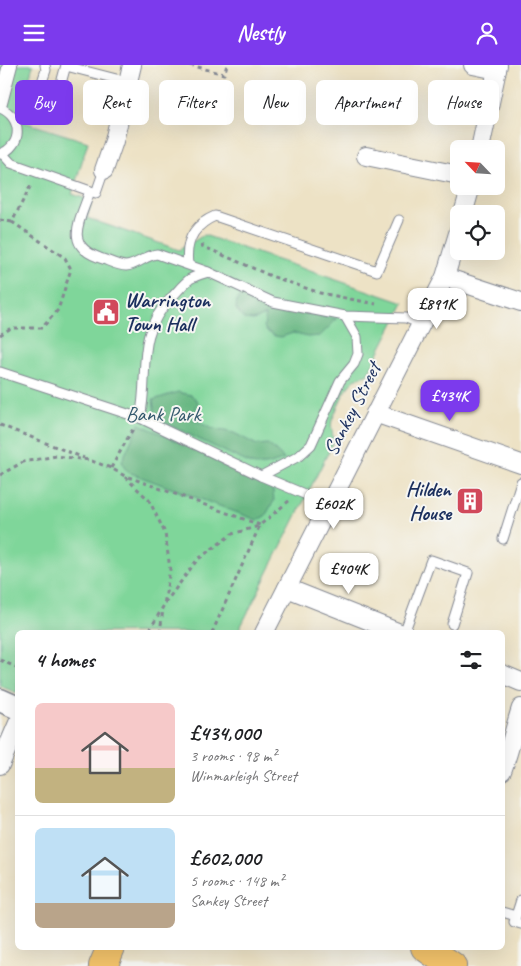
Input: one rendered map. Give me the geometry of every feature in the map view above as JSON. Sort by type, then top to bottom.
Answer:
[{"type":"highway","points":[[103,966],[110,950]]},
{"type":"street","points":[[0,103],[10,65]]},
{"type":"street","points":[[473,65],[498,68],[482,140]]},
{"type":"street","points":[[103,160],[130,73]]},
{"type":"street","points":[[366,156],[450,173]]},
{"type":"street","name":"Sankey Street","points":[[266,630],[328,504],[422,324],[445,277],[450,260]]},
{"type":"street","points":[[445,277],[521,302]]},
{"type":"street","points":[[375,413],[518,463]]},
{"type":"street","points":[[287,588],[392,630]]},
{"type":"street","points":[[505,675],[521,680]]},
{"type":"street","points":[[0,700],[15,706]]},
{"type":"street","points":[[505,766],[516,748],[511,738],[521,708]]},
{"type":"street","points":[[0,765],[15,730]]},
{"type":"lane","points":[[43,79],[46,70],[45,65]]},
{"type":"lane","points":[[62,80],[66,65],[130,73]]},
{"type":"lane","points":[[0,108],[12,115],[18,129],[14,144],[1,154],[11,163],[96,193],[103,160]]},
{"type":"lane","points":[[90,191],[77,233],[81,248],[89,254],[124,266],[133,264],[150,254],[158,254],[208,272],[273,302],[345,316],[406,318],[422,324]]},
{"type":"lane","points":[[188,264],[187,247],[192,234],[206,220],[215,216],[377,271],[399,220]]},
{"type":"lane","points":[[140,418],[144,401],[145,350],[149,331],[159,311],[189,280],[208,272]]},
{"type":"lane","points":[[261,476],[299,456],[311,445],[340,381],[354,364],[358,354],[357,337],[345,316]]},
{"type":"lane","points":[[0,372],[140,418],[261,476],[328,504]]},
{"type":"lane","points":[[503,539],[521,482]]},
{"type":"lane","points":[[405,630],[431,560],[468,573],[452,624]]},
{"type":"lane","points":[[521,900],[514,922],[521,924]]},
{"type":"lane","points":[[505,913],[516,916]]},
{"type":"path","points":[[190,65],[224,74],[227,65]]},
{"type":"path","points":[[12,222],[38,173]]},
{"type":"path","points":[[0,220],[12,222],[66,258],[71,269],[58,311],[42,328],[11,328],[0,335]]},
{"type":"path","points":[[204,241],[202,246],[271,276],[320,293],[390,306],[393,317]]},
{"type":"path","points":[[110,468],[140,418]]},
{"type":"path","points":[[0,425],[110,468],[123,475],[260,525]]},
{"type":"path","points":[[0,475],[22,462],[56,456],[89,460]]},
{"type":"path","points":[[123,475],[149,500],[165,533],[170,569],[160,630]]},
{"type":"path","points":[[150,630],[164,605],[197,560],[232,534],[260,525],[299,491]]},
{"type":"path","points":[[213,630],[260,525]]},
{"type":"path","points":[[0,660],[15,667]]},
{"type":"green space","name":"Bank Park","points":[[0,65],[33,65],[29,80],[15,80],[15,125],[34,125],[88,142],[72,194],[92,201],[87,218],[179,250],[204,235],[404,303],[367,375],[354,381],[341,399],[332,420],[333,443],[239,630],[15,630],[15,692],[0,686]]},
{"type":"green space","points":[[242,294],[278,309],[337,319],[320,336],[307,337],[293,333],[281,337],[275,336],[266,331],[264,326],[266,315],[253,320],[244,319],[236,309],[237,300]]},
{"type":"green space","points":[[178,392],[191,395],[198,401],[191,418],[210,428],[234,433],[257,445],[268,444],[284,459],[268,464],[251,464],[161,421],[155,415],[153,400]]},
{"type":"green space","points":[[139,424],[265,481],[273,491],[274,501],[265,516],[257,520],[128,472],[122,461]]},
{"type":"place","name":"Warrington Town Hall","points":[[106,312]]},
{"type":"place","name":"Hilden House","points":[[470,501]]}]
